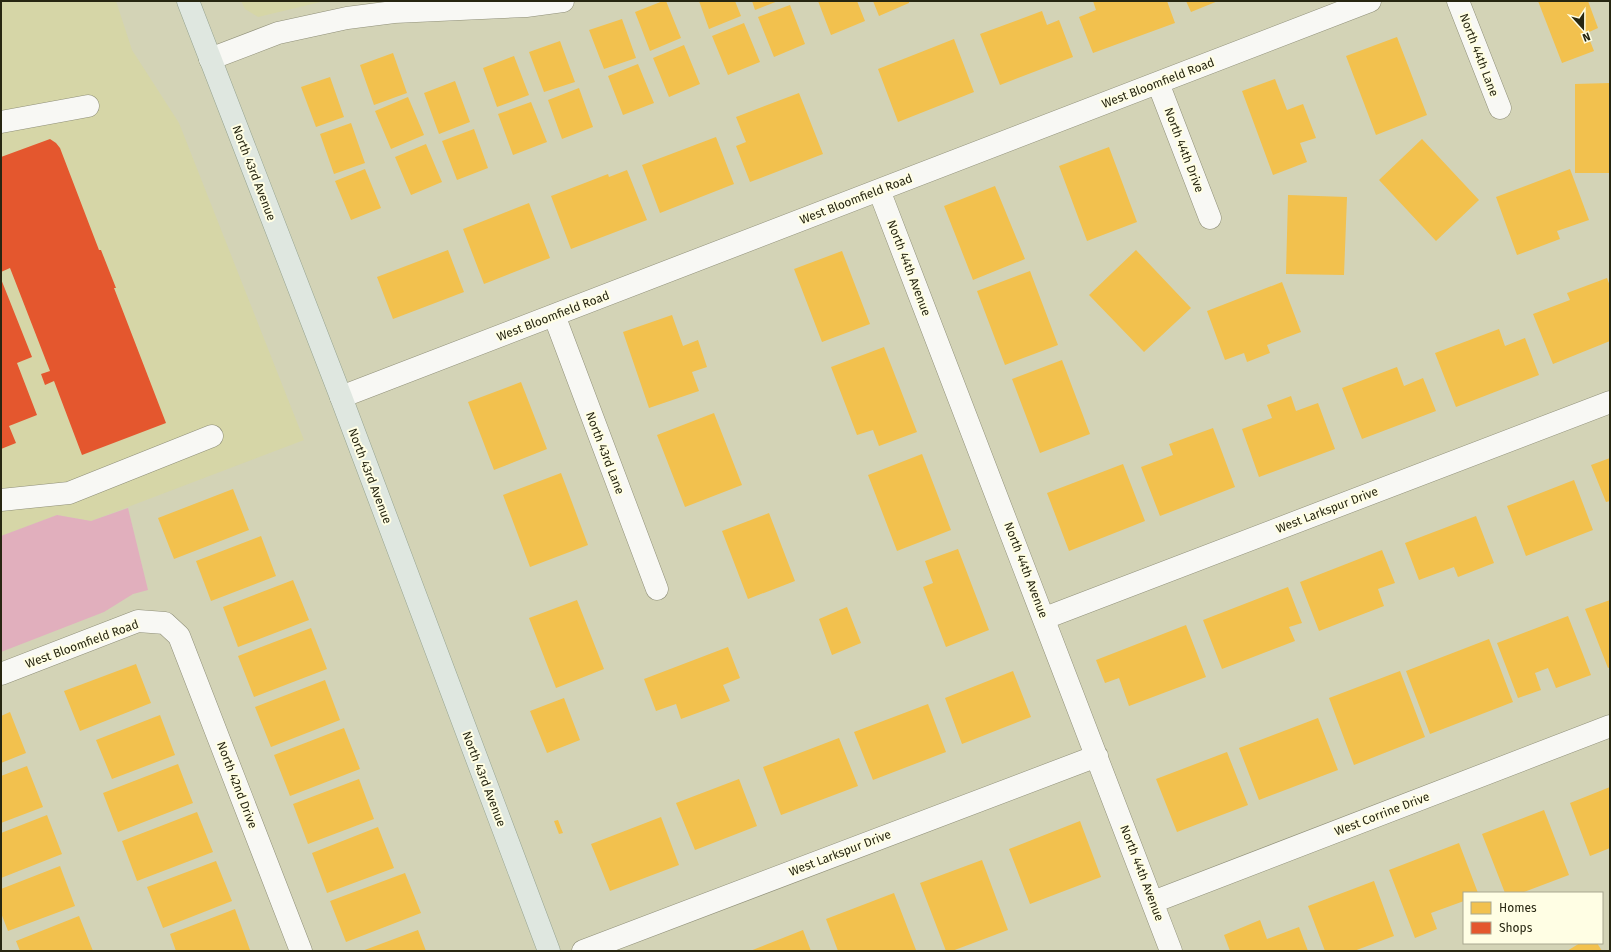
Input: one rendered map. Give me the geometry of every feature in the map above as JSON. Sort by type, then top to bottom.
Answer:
[{"type":"main road","name":"North 43rd Avenue","points":[[188,1],[341,397],[549,951]]},
{"type":"street","points":[[210,59],[278,33],[347,18],[394,12],[526,6],[563,1]]},
{"type":"street","name":"West Bloomfield Road","points":[[341,397],[1370,1]]},
{"type":"street","name":"North 44th Lane","points":[[1458,1],[1500,108]]},
{"type":"street","name":"North 44th Drive","points":[[1158,83],[1210,218]]},
{"type":"street","points":[[1,122],[88,106]]},
{"type":"street","name":"North 44th Avenue","points":[[879,190],[1045,618],[1171,951]]},
{"type":"street","name":"North 43rd Lane","points":[[554,316],[657,590]]},
{"type":"street","name":"West Larkspur Drive","points":[[1045,618],[1610,402]]},
{"type":"street","points":[[1,500],[69,492],[212,436]]},
{"type":"street","name":"West Bloomfield Road","points":[[1,674],[138,621],[165,622]]},
{"type":"street","name":"North 42nd Drive","points":[[165,622],[179,636],[301,951]]},
{"type":"street","name":"West Corrine Drive","points":[[1153,902],[1610,726]]},
{"type":"street","name":"West Larkspur Drive","points":[[583,951],[1097,756]]},
{"type":"shaded area","points":[[1,1],[116,1],[132,50],[179,123],[304,440],[91,521],[57,515],[1,536]]},
{"type":"shaded area","points":[[241,1],[325,1],[258,17],[245,9]]},
{"type":"shaded area","points":[[128,508],[148,590],[133,594],[104,612],[1,652],[1,536],[57,515],[91,521]]},
{"type":"building: Homes","points":[[666,1],[681,38],[650,51],[635,12]]},
{"type":"building: Homes","points":[[699,1],[735,1],[741,16],[709,29]]},
{"type":"building: Homes","points":[[752,1],[778,1],[755,10]]},
{"type":"building: Homes","points":[[818,1],[857,1],[865,21],[831,35]]},
{"type":"building: Homes","points":[[873,1],[909,1],[909,3],[879,16]]},
{"type":"building: Homes","points":[[1093,1],[1167,1],[1175,23],[1093,53],[1079,17],[1096,10]]},
{"type":"building: Homes","points":[[1186,1],[1218,1],[1191,12]]},
{"type":"building: Homes","points":[[1538,1],[1588,1],[1598,28],[1587,33],[1594,51],[1562,63]]},
{"type":"building: Homes","points":[[790,5],[805,44],[774,57],[758,17]]},
{"type":"building: Homes","points":[[1042,11],[1047,25],[1059,20],[1073,57],[1000,85],[980,34]]},
{"type":"building: Homes","points":[[622,19],[636,58],[604,69],[589,30]]},
{"type":"building: Homes","points":[[744,23],[760,62],[728,75],[712,36]]},
{"type":"building: Homes","points":[[1397,37],[1427,115],[1376,135],[1346,56]]},
{"type":"building: Homes","points":[[954,39],[974,92],[898,122],[878,69]]},
{"type":"building: Homes","points":[[560,41],[575,82],[544,92],[529,52]]},
{"type":"building: Homes","points":[[684,45],[700,84],[669,97],[653,58]]},
{"type":"building: Homes","points":[[393,53],[407,93],[374,105],[360,65]]},
{"type":"building: Homes","points":[[514,56],[529,95],[497,107],[483,68]]},
{"type":"building: Homes","points":[[638,64],[654,103],[623,115],[608,76]]},
{"type":"building: Homes","points":[[330,77],[344,117],[316,127],[301,87]]},
{"type":"building: Homes","points":[[1275,79],[1287,110],[1303,104],[1316,138],[1300,143],[1307,162],[1273,175],[1242,91]]},
{"type":"building: Homes","points":[[455,81],[470,122],[439,134],[424,93]]},
{"type":"building: Homes","points":[[1610,83],[1610,173],[1575,173],[1575,84]]},
{"type":"building: Homes","points":[[579,88],[593,127],[562,139],[548,100]]},
{"type":"building: Homes","points":[[799,93],[823,154],[750,182],[736,146],[746,142],[736,117]]},
{"type":"building: Homes","points":[[408,97],[424,135],[391,149],[375,111]]},
{"type":"building: Homes","points":[[531,102],[547,142],[513,155],[498,114]]},
{"type":"building: Homes","points":[[351,123],[365,163],[334,174],[320,134]]},
{"type":"building: Homes","points":[[474,129],[488,168],[457,180],[442,141]]},
{"type":"building: Homes","points":[[716,137],[734,184],[660,213],[642,165]]},
{"type":"building: Homes","points":[[1422,139],[1479,200],[1436,241],[1379,180]]},
{"type":"building: Homes","points":[[426,144],[442,182],[411,195],[395,157]]},
{"type":"building: Homes","points":[[1109,147],[1137,222],[1087,241],[1059,166]]},
{"type":"building: Homes","points":[[365,169],[381,208],[351,220],[335,181]]},
{"type":"building: Homes","points":[[1570,169],[1589,220],[1557,231],[1560,239],[1517,255],[1496,197]]},
{"type":"building: Homes","points":[[627,170],[647,220],[571,249],[551,196],[608,174],[609,177]]},
{"type":"building: Homes","points":[[995,186],[1025,259],[973,280],[944,206]]},
{"type":"building: Homes","points":[[1288,195],[1347,197],[1344,275],[1286,274]]},
{"type":"building: Homes","points":[[529,203],[550,258],[484,284],[463,229]]},
{"type":"building: Homes","points":[[448,250],[464,292],[393,319],[377,277]]},
{"type":"building: Homes","points":[[1136,250],[1191,308],[1144,352],[1089,295]]},
{"type":"building: Homes","points":[[842,251],[870,324],[822,342],[794,269]]},
{"type":"building: Homes","points":[[1030,271],[1058,345],[1005,365],[977,291]]},
{"type":"building: Homes","points":[[1607,278],[1610,286],[1610,341],[1553,364],[1533,314],[1570,300],[1567,293]]},
{"type":"building: Homes","points":[[1282,282],[1301,332],[1267,345],[1270,353],[1247,362],[1244,353],[1225,360],[1207,311]]},
{"type":"building: Homes","points":[[672,315],[683,346],[698,340],[707,367],[692,372],[699,391],[649,408],[623,332]]},
{"type":"building: Homes","points":[[1499,329],[1505,346],[1525,338],[1539,375],[1456,407],[1435,353]]},
{"type":"building: Homes","points":[[884,347],[917,432],[879,446],[873,430],[857,435],[831,367]]},
{"type":"building: Homes","points":[[1062,360],[1090,434],[1040,453],[1012,379]]},
{"type":"building: Homes","points":[[1397,367],[1404,386],[1423,378],[1436,411],[1362,439],[1342,388]]},
{"type":"building: Homes","points":[[521,382],[547,449],[494,470],[468,402]]},
{"type":"building: Homes","points":[[1291,396],[1296,411],[1318,403],[1335,449],[1259,477],[1242,429],[1272,418],[1267,405]]},
{"type":"building: Homes","points":[[714,413],[742,485],[685,507],[657,435]]},
{"type":"building: Homes","points":[[1213,428],[1235,487],[1160,516],[1141,467],[1173,455],[1169,444]]},
{"type":"building: Homes","points":[[922,454],[951,530],[897,551],[868,475]]},
{"type":"building: Homes","points":[[1610,458],[1610,501],[1606,502],[1591,465]]},
{"type":"building: Homes","points":[[1123,464],[1145,521],[1069,551],[1047,493]]},
{"type":"building: Homes","points":[[561,473],[588,545],[530,567],[503,495]]},
{"type":"building: Homes","points":[[1574,480],[1593,530],[1526,556],[1507,506]]},
{"type":"building: Homes","points":[[233,489],[249,530],[174,559],[158,518]]},
{"type":"building: Homes","points":[[769,513],[795,581],[748,599],[722,531]]},
{"type":"building: Homes","points":[[1476,516],[1494,563],[1458,577],[1454,567],[1419,580],[1405,543]]},
{"type":"building: Homes","points":[[261,536],[276,576],[211,601],[196,561]]},
{"type":"building: Homes","points":[[958,549],[989,630],[946,647],[923,587],[933,583],[925,561]]},
{"type":"building: Homes","points":[[1382,550],[1395,583],[1378,589],[1384,606],[1319,631],[1300,582]]},
{"type":"building: Homes","points":[[293,580],[309,620],[238,647],[223,607]]},
{"type":"building: Homes","points":[[1288,587],[1302,623],[1289,627],[1295,641],[1222,669],[1203,620]]},
{"type":"building: Homes","points":[[577,600],[604,669],[556,688],[529,618]]},
{"type":"building: Homes","points":[[1610,600],[1610,667],[1608,668],[1585,609]]},
{"type":"building: Homes","points":[[847,607],[861,643],[832,655],[819,619]]},
{"type":"building: Homes","points":[[1568,616],[1591,675],[1556,688],[1548,668],[1535,673],[1541,690],[1518,698],[1497,643]]},
{"type":"building: Homes","points":[[1186,625],[1206,677],[1129,706],[1119,678],[1105,683],[1096,660]]},
{"type":"building: Homes","points":[[311,628],[327,669],[254,697],[238,656]]},
{"type":"building: Homes","points":[[1489,639],[1513,702],[1430,734],[1406,671]]},
{"type":"building: Homes","points":[[728,647],[740,678],[723,685],[730,701],[681,719],[676,704],[656,711],[644,679]]},
{"type":"building: Homes","points":[[136,664],[151,703],[80,731],[64,691]]},
{"type":"building: Homes","points":[[1013,671],[1031,717],[962,744],[945,698]]},
{"type":"building: Homes","points":[[1400,671],[1425,737],[1354,765],[1329,698]]},
{"type":"building: Homes","points":[[325,680],[340,720],[271,747],[255,707]]},
{"type":"building: Homes","points":[[564,698],[580,740],[547,753],[530,711]]},
{"type":"building: Homes","points":[[928,704],[946,752],[873,780],[854,732]]},
{"type":"building: Homes","points":[[10,712],[26,753],[1,763],[1,716]]},
{"type":"building: Homes","points":[[160,715],[175,755],[112,779],[96,740]]},
{"type":"building: Homes","points":[[1318,718],[1338,770],[1259,800],[1239,748]]},
{"type":"building: Homes","points":[[344,728],[360,769],[290,796],[274,755]]},
{"type":"building: Homes","points":[[839,738],[858,786],[781,815],[763,767]]},
{"type":"building: Homes","points":[[1227,752],[1248,805],[1177,832],[1156,779]]},
{"type":"building: Homes","points":[[178,764],[193,803],[118,832],[103,793]]},
{"type":"building: Homes","points":[[27,766],[43,807],[1,823],[1,776]]},
{"type":"building: Homes","points":[[359,779],[374,819],[308,844],[293,804]]},
{"type":"building: Homes","points":[[739,779],[757,826],[695,850],[676,803]]},
{"type":"building: Homes","points":[[1610,787],[1610,848],[1590,856],[1570,803]]},
{"type":"building: Homes","points":[[1544,810],[1569,875],[1524,892],[1505,892],[1482,834]]},
{"type":"building: Homes","points":[[197,812],[213,852],[137,881],[122,841]]},
{"type":"building: Homes","points":[[47,815],[62,854],[1,878],[1,833]]},
{"type":"building: Homes","points":[[661,817],[679,865],[610,891],[591,844]]},
{"type":"building: Homes","points":[[558,820],[563,833],[559,834],[554,821]]},
{"type":"building: Homes","points":[[1080,821],[1101,877],[1030,904],[1009,849]]},
{"type":"building: Homes","points":[[378,827],[394,868],[327,893],[312,853]]},
{"type":"building: Homes","points":[[1459,843],[1478,892],[1463,892],[1463,901],[1431,913],[1437,929],[1415,938],[1389,870]]},
{"type":"building: Homes","points":[[982,860],[1008,930],[952,951],[946,951],[920,883]]},
{"type":"building: Homes","points":[[216,861],[232,901],[163,928],[147,887]]},
{"type":"building: Homes","points":[[60,866],[75,906],[8,931],[1,913],[1,889]]},
{"type":"building: Homes","points":[[405,873],[421,913],[346,942],[330,901]]},
{"type":"building: Homes","points":[[1374,881],[1394,936],[1354,951],[1325,951],[1308,906]]},
{"type":"building: Homes","points":[[894,893],[916,950],[838,951],[826,919]]},
{"type":"building: Homes","points":[[235,909],[250,950],[176,951],[170,934]]},
{"type":"building: Homes","points":[[79,916],[93,951],[20,951],[16,941]]},
{"type":"building: Homes","points":[[1260,920],[1267,939],[1299,927],[1308,951],[1230,951],[1224,935]]},
{"type":"building: Homes","points":[[418,930],[426,951],[362,951]]},
{"type":"building: Homes","points":[[803,930],[811,951],[750,951]]},
{"type":"building: Homes","points":[[1578,944],[1598,944],[1602,951],[1567,951]]},
{"type":"building: Shops","points":[[50,139],[60,148],[99,250],[101,250],[116,288],[114,288],[166,423],[82,455],[54,381],[45,385],[41,374],[50,371],[10,268],[1,272],[1,157]]},
{"type":"building: Shops","points":[[1,279],[32,357],[17,363],[37,415],[9,426],[16,443],[1,449]]}]
